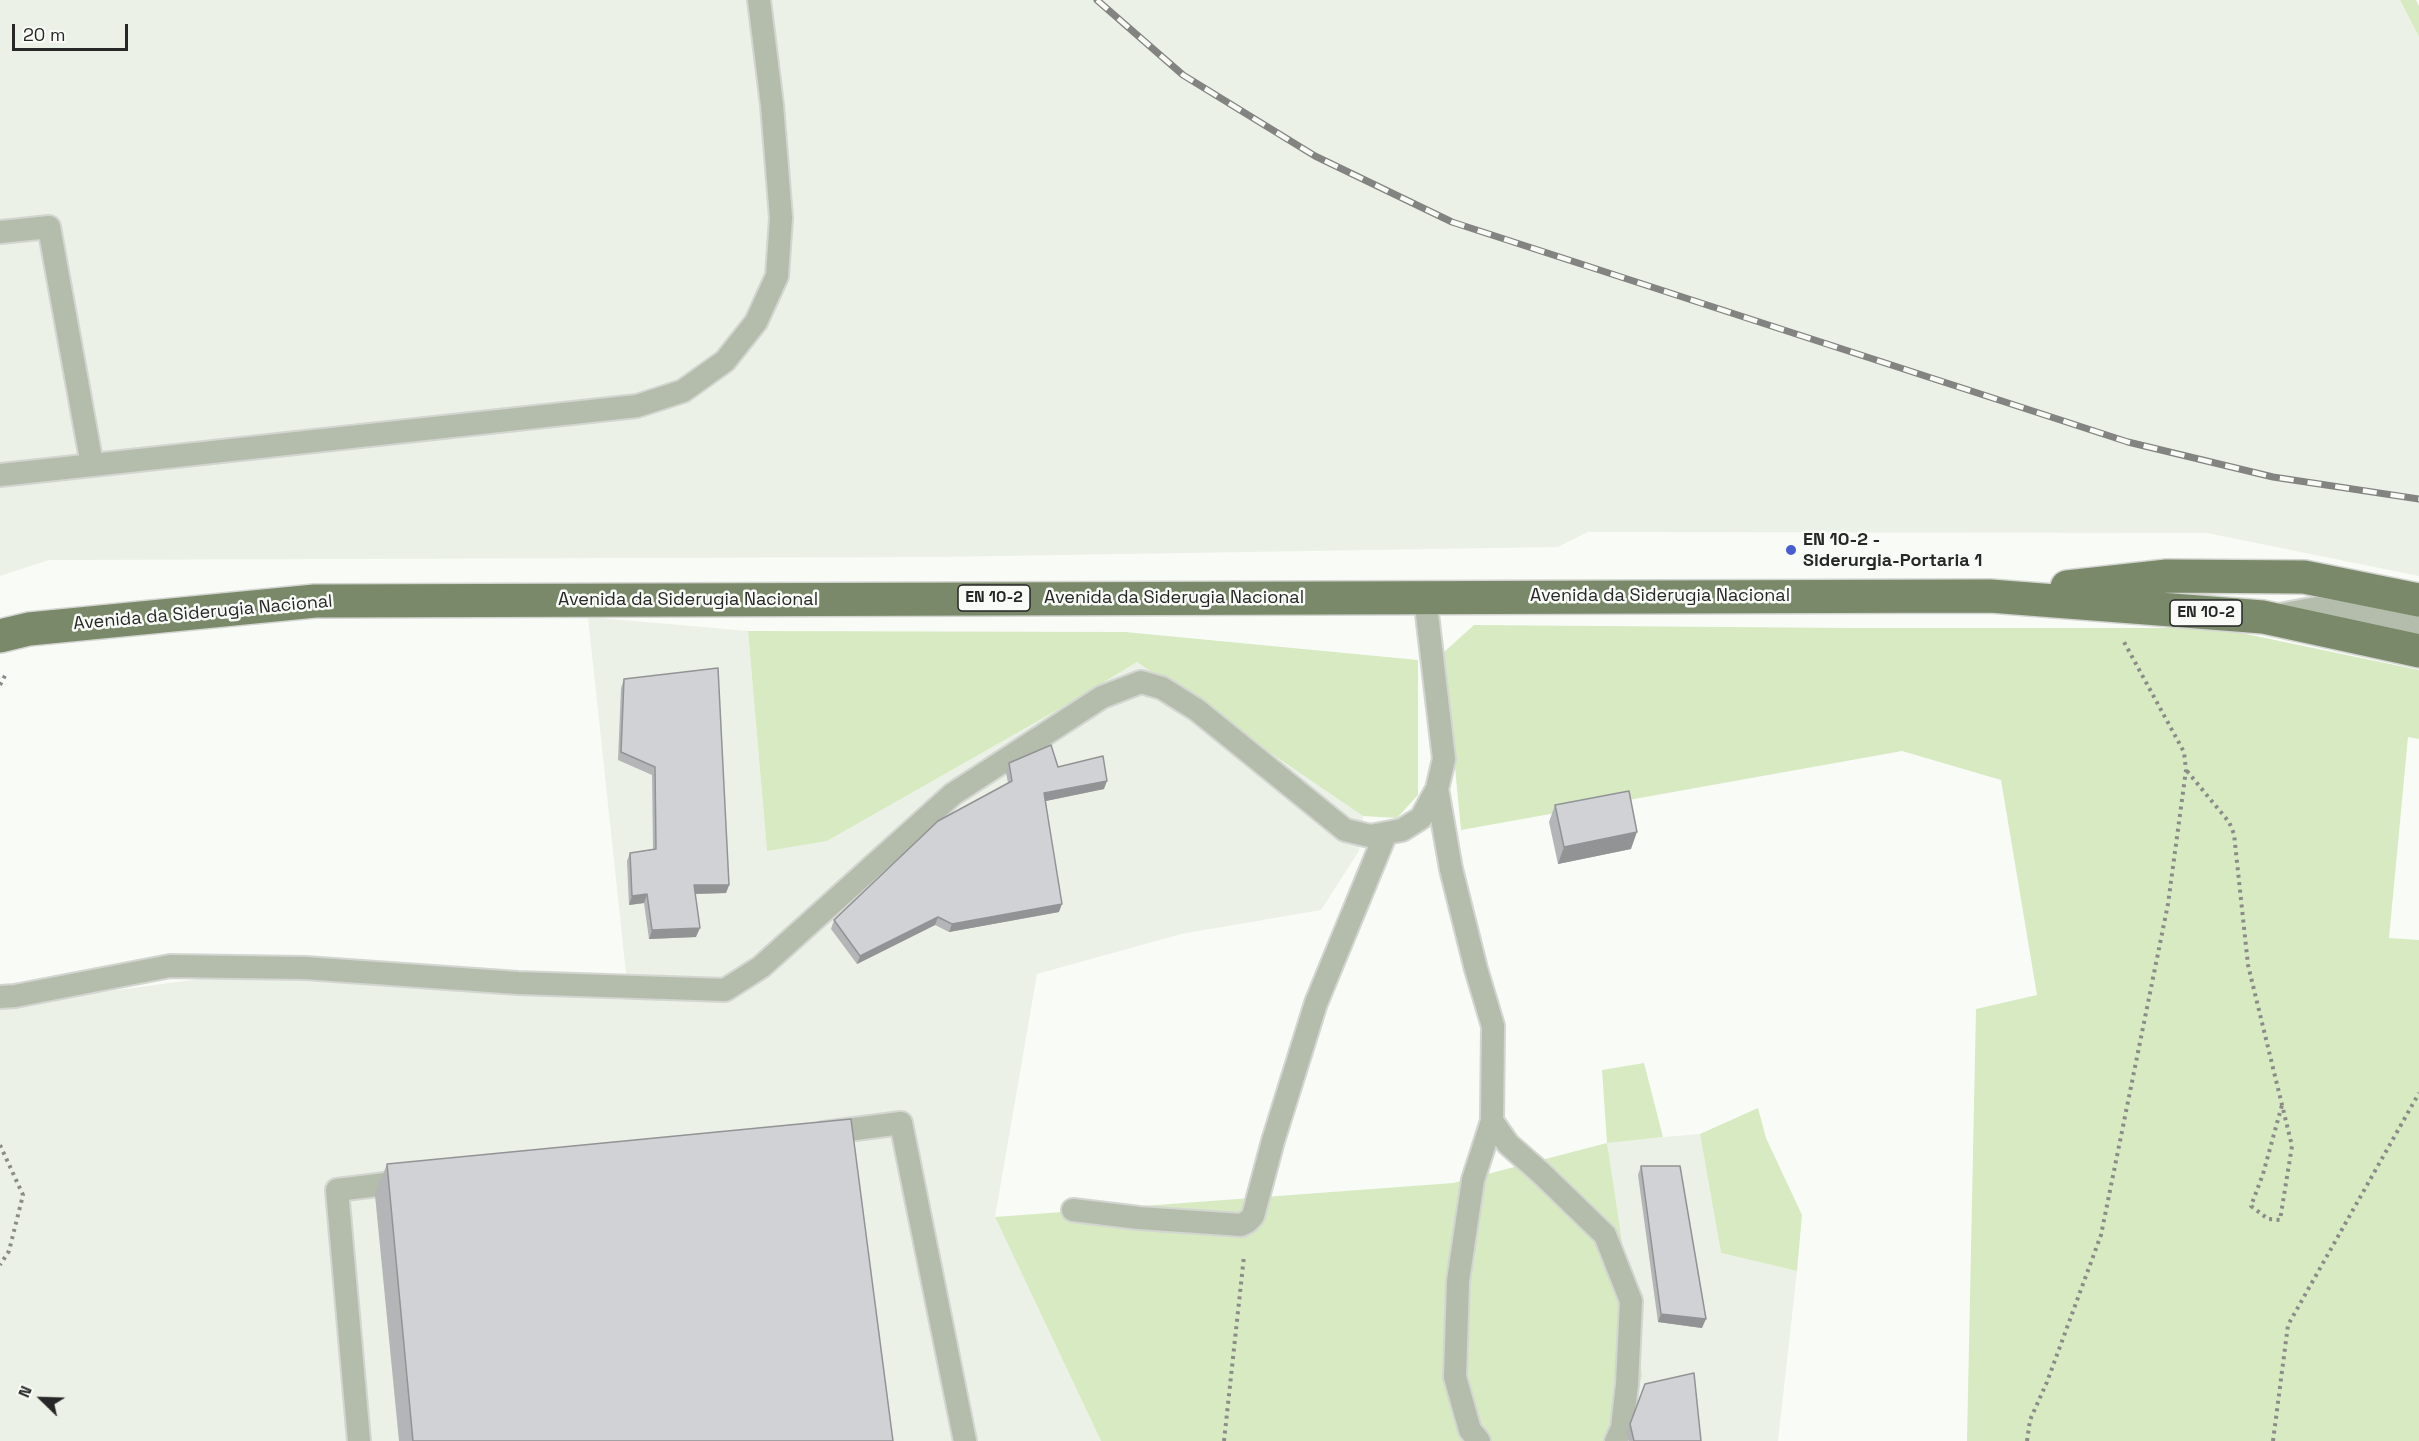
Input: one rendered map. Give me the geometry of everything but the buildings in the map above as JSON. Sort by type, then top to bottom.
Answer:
[{"type":"main road","name":"Avenida da Siderugia Nacional","points":[[1990,596],[2167,576],[2304,577],[2419,600]]},
{"type":"main road","name":"Avenida da Siderugia Nacional","points":[[0,636],[29,629],[315,601],[1990,596],[2263,617],[2419,651]]},
{"type":"lane","points":[[0,475],[637,406],[683,391],[725,362],[756,322],[777,276],[781,218],[772,105],[759,0]]},
{"type":"lane","points":[[0,232],[49,226],[92,465]]},
{"type":"lane","points":[[0,997],[170,966],[305,968],[518,983],[725,990],[761,967],[953,794],[1102,697],[1141,682],[1162,688],[1197,710],[1345,830],[1370,836],[1402,830],[1421,818],[1437,789],[1444,759],[1425,597]]},
{"type":"lane","points":[[2263,617],[2318,608],[2419,627]]},
{"type":"lane","points":[[1437,789],[1451,869],[1493,1026],[1492,1121],[1473,1180],[1458,1281],[1455,1377],[1470,1430],[1479,1441]]},
{"type":"lane","points":[[1073,1209],[1241,1225],[1253,1216],[1273,1141],[1316,1003],[1386,833]]},
{"type":"lane","points":[[1492,1121],[1508,1144],[1605,1235],[1631,1301],[1627,1384],[1622,1428],[1616,1441]]},
{"type":"lane","points":[[807,1134],[901,1124],[965,1441]]},
{"type":"lane","points":[[359,1441],[337,1190],[431,1179]]},
{"type":"path","points":[[2027,1441],[2030,1420],[2048,1382],[2101,1235],[2168,904],[2186,770],[2184,753],[2104,605]]},
{"type":"path","points":[[2186,770],[2229,822],[2234,834],[2248,965],[2292,1146],[2280,1220],[2268,1218],[2251,1206],[2263,1174],[2282,1105]]},
{"type":"path","points":[[2273,1441],[2288,1325],[2419,1093]]},
{"type":"path","points":[[0,1145],[23,1195],[9,1251],[0,1265]]},
{"type":"path","points":[[1224,1441],[1247,1222]]},
{"type":"shaded area","points":[[0,0],[2400,0],[2419,37],[2419,576],[2207,533],[1588,532],[1558,547],[937,557],[49,560],[0,576]]},
{"type":"shaded area","points":[[588,617],[748,631],[767,850],[827,841],[1075,700],[1137,662],[1363,816],[1359,851],[1321,910],[1181,934],[1037,974],[995,1217],[1101,1441],[0,1441],[0,1006],[221,976],[625,1000],[626,973]]},
{"type":"shaded area","points":[[1700,1134],[1721,1253],[1797,1271],[1778,1441],[1625,1441],[1607,1142]]},
{"type":"green space","points":[[2400,0],[2416,0],[2419,6],[2419,37]]},
{"type":"green space","points":[[1474,625],[2217,628],[2419,670],[2419,739],[2408,737],[2389,938],[2419,940],[2419,1441],[1967,1441],[1976,1009],[2037,995],[2001,780],[1902,751],[1461,830],[1444,652]]},
{"type":"green space","points":[[748,631],[1125,632],[1418,660],[1418,795],[1397,818],[1363,816],[1137,662],[1075,700],[827,841],[767,851]]},
{"type":"green space","points":[[1644,1063],[1663,1137],[1607,1143],[1602,1070]]},
{"type":"green space","points":[[1758,1108],[1766,1138],[1802,1215],[1797,1271],[1721,1253],[1700,1134]]},
{"type":"green space","points":[[1607,1143],[1642,1375],[1625,1441],[1101,1441],[995,1217],[1453,1183]]},
{"type":"railway","points":[[1097,0],[1183,75],[1315,156],[1452,222],[2128,442],[2273,477],[2419,499]]},
{"type":"place","name":"EN 10-2 - Siderurgia-Portaria 1","points":[[1791,550]]}]
